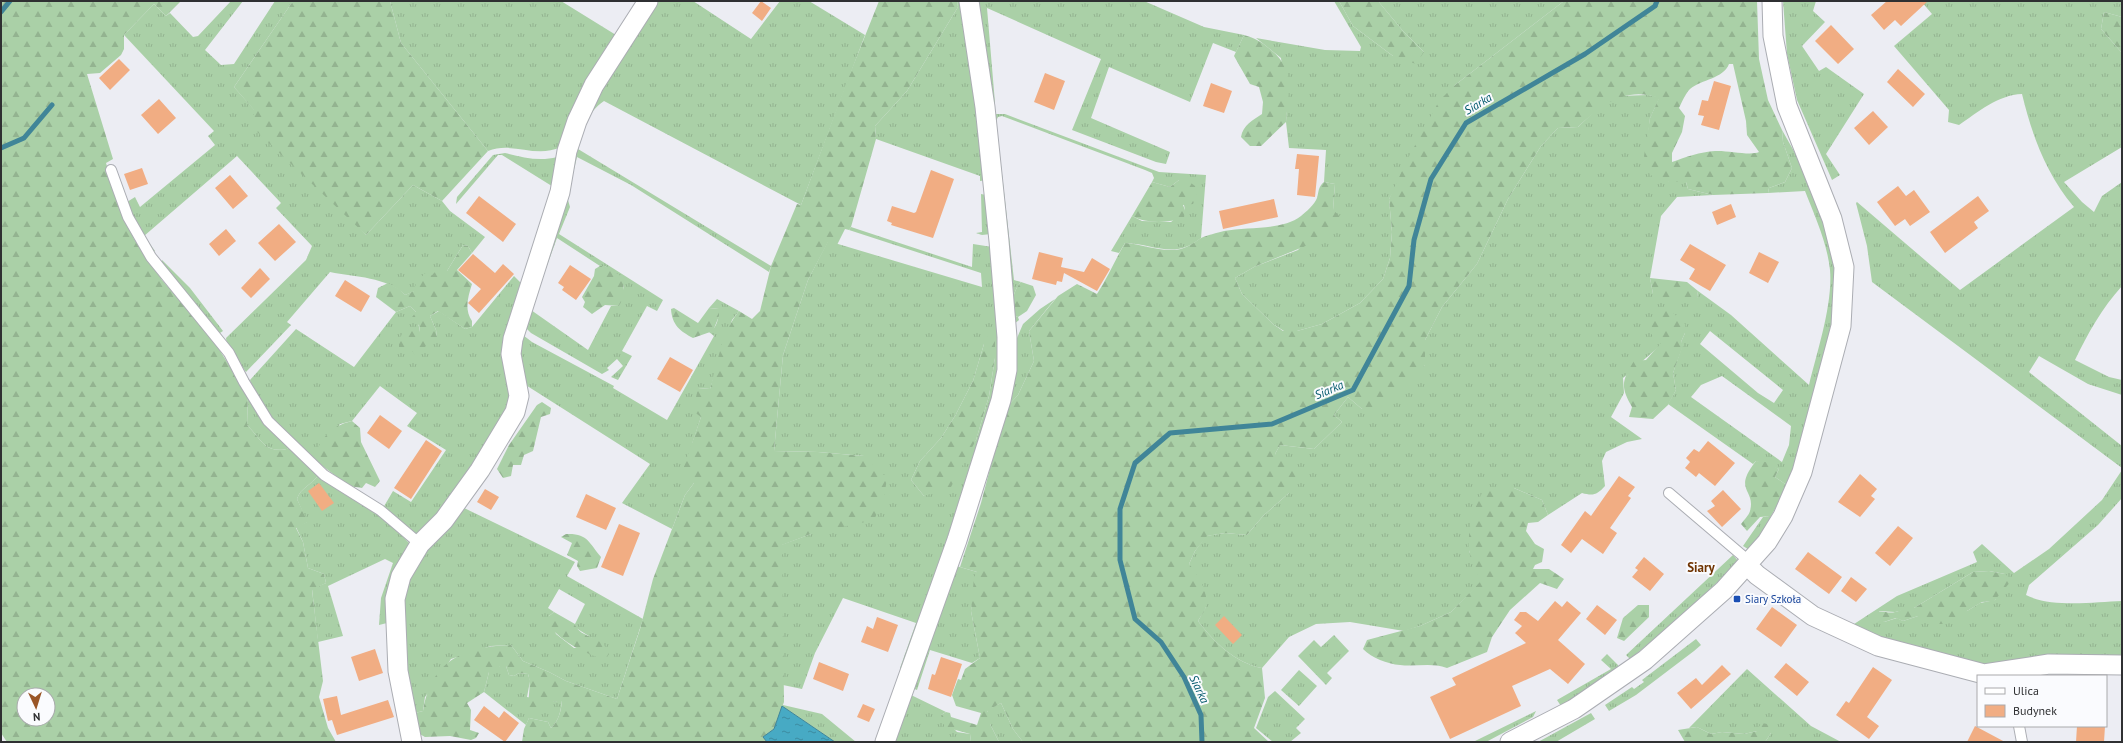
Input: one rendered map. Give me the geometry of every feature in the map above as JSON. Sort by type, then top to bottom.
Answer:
[{"type":"street","points":[[412,742],[398,671],[395,599],[401,576],[420,544],[444,520],[476,476],[515,412],[518,396],[511,354],[513,339],[560,192],[567,151],[577,121],[594,85],[648,1]]},
{"type":"street","points":[[885,742],[957,540],[1001,400],[1007,370],[1007,337],[999,241],[985,107],[969,1]]},
{"type":"street","points":[[1510,742],[1574,709],[1645,660],[1724,590],[1767,542],[1783,516],[1802,472],[1841,326],[1844,267],[1832,219],[1787,106],[1773,36],[1772,1]]},
{"type":"street","points":[[1749,563],[1757,574],[1813,616],[1878,646],[1984,674],[1997,674],[2049,664],[2122,665]]},
{"type":"lane","points":[[111,170],[128,217],[151,257],[229,353],[244,382],[268,421],[324,474],[380,510],[420,544]]},
{"type":"lane","points":[[1669,492],[1749,563]]},
{"type":"lane","points":[[2019,727],[2022,742]]},
{"type":"green space","points":[[1,1],[181,1],[166,16],[154,4],[124,35],[124,49],[121,55],[100,73],[87,74],[113,159],[106,163],[114,190],[134,239],[162,280],[210,335],[248,395],[247,425],[265,445],[275,450],[291,448],[319,474],[301,492],[297,499],[308,522],[296,528],[303,542],[308,568],[324,574],[326,583],[312,590],[323,681],[319,697],[328,728],[336,742],[7,742],[1,733]]},
{"type":"green space","points":[[231,1],[243,1],[205,50],[221,65],[234,64],[275,1],[293,1],[234,87],[366,235],[413,185],[442,201],[450,211],[485,237],[472,253],[468,246],[463,245],[447,271],[432,275],[415,291],[405,295],[398,289],[380,281],[330,272],[287,322],[291,325],[246,372],[227,346],[226,338],[306,260],[312,246],[276,208],[281,203],[237,156],[144,236],[155,251],[150,252],[141,237],[114,175],[118,174],[127,202],[135,197],[140,207],[215,145],[208,136],[214,131],[124,35],[154,4],[166,16],[170,13],[193,37],[198,36]]},
{"type":"green space","points":[[293,1],[390,1],[401,43],[488,151],[442,201],[413,185],[366,235],[254,129],[254,110],[234,87]]},
{"type":"green space","points":[[390,1],[561,1],[616,35],[561,147],[542,151],[497,148],[488,151],[401,43]]},
{"type":"green space","points":[[654,1],[693,1],[751,39],[780,1],[809,1],[865,35],[801,205],[604,101],[593,111],[586,122],[578,149],[771,266],[769,272],[631,185],[577,157],[568,200],[570,207],[559,234],[663,300],[657,311],[647,306],[622,351],[632,356],[618,380],[611,377],[623,366],[617,359],[607,368],[609,370],[602,374],[531,333],[526,328],[531,310],[588,350],[611,306],[619,306],[624,286],[605,266],[600,266],[557,238],[545,271],[540,267],[589,108]]},
{"type":"green space","points":[[879,1],[957,1],[958,7],[907,91],[875,126],[876,139],[851,227],[849,230],[845,229],[837,245],[828,242],[808,280],[783,355],[774,451],[818,452],[864,456],[887,478],[884,498],[874,520],[811,534],[782,545],[784,702],[774,729],[763,737],[767,742],[522,742],[524,729],[529,718],[548,722],[551,728],[558,719],[562,701],[553,702],[546,709],[529,709],[530,683],[528,674],[519,673],[514,676],[509,675],[506,666],[500,666],[497,672],[489,672],[484,692],[467,703],[471,710],[470,730],[479,733],[476,738],[471,740],[450,736],[425,737],[414,731],[411,714],[423,711],[427,694],[434,679],[442,668],[452,660],[465,653],[494,646],[511,645],[523,661],[566,681],[617,699],[640,629],[653,579],[685,495],[694,483],[681,475],[701,417],[693,411],[698,388],[710,389],[724,339],[739,311],[752,319],[760,311],[771,266],[797,204],[801,205],[847,81]]},
{"type":"green space","points":[[957,1],[963,1],[988,180],[980,181],[980,176],[876,139],[875,126],[907,91],[958,7]]},
{"type":"green space","points":[[973,1],[1144,1],[1204,27],[1244,35],[1236,52],[1213,43],[1190,102],[1109,67],[1091,118],[1170,152],[1166,164],[1156,162],[1072,130],[1101,59],[987,8],[995,103],[987,97]]},
{"type":"green space","points":[[1334,1],[1339,1],[1353,26],[1393,56],[1424,52],[1403,31],[1378,1],[1564,1],[1455,85],[1389,199],[1392,232],[1390,258],[1383,279],[1360,303],[1322,324],[1297,331],[1284,331],[1273,324],[1242,294],[1235,278],[1254,267],[1298,250],[1333,210],[1335,184],[1324,182],[1326,150],[1289,148],[1286,122],[1287,106],[1281,58],[1256,38],[1325,50],[1360,51],[1361,47]]},
{"type":"green space","points":[[1339,1],[1378,1],[1403,31],[1424,52],[1416,64],[1393,56],[1353,26]]},
{"type":"green space","points":[[1564,1],[1757,1],[1759,59],[1768,100],[1782,130],[1783,142],[1792,168],[1785,182],[1769,188],[1768,193],[1713,195],[1688,189],[1686,182],[1669,182],[1650,175],[1644,156],[1650,118],[1659,98],[1647,95],[1635,94],[1615,100],[1605,105],[1578,127],[1558,128],[1541,146],[1508,199],[1477,264],[1442,307],[1425,340],[1425,365],[1405,388],[1376,408],[1362,409],[1348,397],[1334,415],[1342,422],[1314,449],[1280,445],[1275,454],[1299,473],[1289,493],[1263,516],[1247,535],[1225,533],[1207,536],[1195,551],[1189,564],[1199,578],[1206,596],[1206,607],[1198,621],[1218,644],[1234,656],[1243,662],[1262,668],[1265,698],[1254,728],[1269,742],[1023,742],[1013,729],[1001,703],[987,711],[993,719],[990,724],[999,742],[971,742],[970,734],[945,727],[941,715],[946,712],[950,713],[951,717],[977,725],[981,713],[956,706],[952,695],[958,679],[961,680],[965,669],[980,658],[971,611],[974,577],[977,572],[960,567],[981,503],[1006,408],[1018,395],[1034,361],[1029,331],[1058,296],[1077,284],[1097,294],[1125,243],[1167,250],[1177,250],[1188,246],[1203,237],[1224,231],[1284,224],[1293,221],[1310,208],[1316,200],[1320,187],[1324,182],[1335,184],[1333,210],[1341,217],[1330,236],[1254,267],[1235,278],[1242,294],[1273,324],[1283,331],[1297,331],[1322,324],[1360,303],[1383,279],[1390,258],[1392,232],[1389,199],[1406,162],[1439,101],[1455,85]],"holes":[[[1729,64],[1733,64],[1746,121],[1747,135],[1759,152],[1709,152],[1693,155],[1672,162],[1672,153],[1682,132],[1685,116],[1679,108],[1687,93],[1695,86],[1722,73]]]},
{"type":"green space","points":[[1783,1],[1816,1],[1813,11],[1825,22],[1802,46],[1819,71],[1826,67],[1864,94],[1826,154],[1840,175],[1832,180],[1797,100],[1787,54]]},
{"type":"green space","points":[[1921,1],[2122,1],[2122,17],[2104,12],[2101,29],[2122,53],[2122,147],[2064,182],[2082,202],[2094,212],[2102,196],[2122,182],[2122,286],[2096,321],[2075,360],[2109,377],[2122,380],[2122,395],[2088,384],[2039,356],[2029,372],[2122,446],[2122,468],[1872,282],[1867,246],[1857,202],[1960,290],[2074,207],[2055,181],[2041,154],[2030,124],[2022,94],[2005,97],[1989,105],[1959,125],[1948,122],[1949,110],[1894,46],[1932,14]]},
{"type":"green space","points":[[2104,12],[2122,17],[2122,53],[2101,29]]},
{"type":"green space","points":[[1244,35],[1255,39],[1271,50],[1279,58],[1284,66],[1289,83],[1286,122],[1261,146],[1250,146],[1241,137],[1246,126],[1262,114],[1263,102],[1259,87],[1250,84],[1234,56]]},
{"type":"green space","points":[[1648,95],[1660,97],[1650,118],[1648,136],[1669,182],[1686,182],[1688,189],[1713,195],[1677,197],[1661,216],[1650,278],[1653,294],[1697,298],[1698,291],[1731,315],[1809,385],[1827,313],[1830,270],[1817,220],[1805,191],[1768,193],[1769,188],[1785,182],[1792,168],[1783,142],[1782,130],[1812,183],[1831,237],[1839,304],[1788,486],[1775,477],[1779,469],[1756,461],[1753,464],[1668,404],[1676,390],[1673,373],[1683,344],[1681,342],[1685,333],[1685,324],[1623,378],[1624,393],[1611,417],[1642,439],[1627,442],[1606,452],[1602,461],[1605,486],[1595,494],[1582,493],[1548,515],[1542,500],[1514,488],[1469,551],[1481,582],[1451,612],[1420,626],[1404,631],[1350,622],[1316,624],[1289,637],[1262,668],[1243,662],[1234,656],[1218,644],[1198,621],[1206,607],[1189,564],[1195,551],[1206,536],[1225,533],[1247,535],[1263,516],[1289,493],[1275,454],[1280,445],[1314,449],[1342,422],[1334,415],[1348,397],[1362,409],[1425,365],[1425,340],[1442,307],[1477,264],[1508,199],[1541,146],[1558,128],[1578,127],[1599,107],[1618,96]],"holes":[[[1710,331],[1783,390],[1774,403],[1758,393],[1700,344]],[[1722,376],[1791,426],[1789,445],[1782,462],[1691,397],[1701,385]]]},
{"type":"green space","points":[[996,114],[1005,114],[1159,172],[1206,175],[1201,238],[1191,245],[1173,250],[1125,243],[1119,253],[1111,251],[1132,216],[1142,221],[1171,222],[1185,210],[1179,180],[1170,187],[1152,182],[1154,178],[1152,173],[1145,170],[1002,116],[998,117],[996,121],[1014,280],[1021,282],[1014,293],[1012,307],[1013,315],[1018,317],[1019,320],[1012,326],[993,116]]},
{"type":"green space","points":[[505,153],[537,159],[557,157],[555,188],[502,155],[498,155],[456,204],[457,197],[493,155]]},
{"type":"green space","points":[[1179,180],[1187,180],[1195,186],[1197,195],[1193,204],[1183,205],[1185,210],[1184,218],[1158,222],[1138,219],[1132,216],[1152,182],[1170,187]]},
{"type":"green space","points":[[981,194],[986,195],[991,234],[982,235],[976,233],[982,232]]},
{"type":"green space","points":[[851,227],[972,267],[973,244],[992,247],[1002,344],[994,403],[905,669],[900,668],[916,623],[843,598],[815,653],[802,689],[783,685],[781,545],[811,534],[864,456],[818,452],[774,451],[783,355],[808,280],[828,241],[982,287],[981,273],[849,230]],"holes":[[[984,344],[995,358],[989,396],[976,440],[924,496],[911,480],[920,461],[941,438],[955,416],[973,381]]]},
{"type":"green space","points":[[463,245],[468,246],[472,253],[457,270],[472,284],[467,307],[472,321],[472,327],[465,329],[438,311],[430,316],[436,330],[437,337],[415,355],[410,348],[399,347],[399,339],[405,330],[420,332],[419,325],[409,321],[416,312],[410,306],[396,312],[376,297],[378,288],[388,283],[399,289],[405,295],[414,291],[416,283],[425,273],[432,275],[438,269],[447,271]]},
{"type":"green space","points":[[162,260],[190,288],[223,331],[220,333],[161,265]]},
{"type":"green space","points":[[600,266],[605,266],[624,278],[623,298],[619,306],[605,305],[592,314],[583,307],[585,302],[582,297],[594,276],[595,269]]},
{"type":"green space","points":[[514,276],[524,286],[514,383],[504,425],[420,538],[383,508],[393,491],[411,502],[446,450],[407,426],[417,413],[380,386],[352,421],[340,424],[316,461],[268,415],[254,392],[250,380],[296,329],[354,367],[396,312],[410,306],[416,312],[420,332],[437,337],[436,330],[430,316],[439,311],[465,329],[472,327]]},
{"type":"green space","points":[[1650,278],[1687,282],[1698,291],[1697,298],[1688,300],[1659,300],[1653,294]]},
{"type":"green space","points":[[1021,282],[1033,286],[1036,295],[1027,311],[1018,317],[1013,315],[1012,307],[1014,293]]},
{"type":"green space","points":[[717,299],[739,311],[732,320],[710,389],[698,388],[701,417],[692,444],[694,483],[685,495],[672,529],[622,503],[650,464],[521,382],[519,332],[532,342],[614,386],[613,388],[667,420],[714,336],[709,332],[716,326],[719,309],[709,308]]},
{"type":"green space","points":[[1055,299],[1029,331],[1034,361],[1018,395],[1006,408],[1017,338],[1023,324],[1040,309]]},
{"type":"green space","points":[[674,308],[698,323],[709,308],[719,309],[719,316],[713,331],[693,338],[684,333],[675,323],[671,309]]},
{"type":"green space","points":[[1669,309],[1685,324],[1685,333],[1681,342],[1684,343],[1673,373],[1676,390],[1668,405],[1653,419],[1629,417],[1632,407],[1624,388],[1625,379],[1634,361],[1646,360],[1661,343],[1652,335],[1651,320]]},
{"type":"green space","points":[[990,332],[995,340],[995,358],[989,396],[976,440],[951,487],[924,496],[911,480],[920,461],[941,438],[955,416],[973,381],[984,344]]},
{"type":"green space","points":[[248,395],[291,448],[275,450],[270,448],[261,441],[247,425]]},
{"type":"green space","points":[[542,402],[551,408],[550,414],[541,417],[533,451],[524,455],[521,465],[513,465],[511,476],[503,478],[497,469],[509,445],[537,405]]},
{"type":"green space","points":[[352,421],[360,428],[361,442],[380,481],[375,487],[366,483],[362,488],[349,486],[316,461],[314,455],[328,433],[344,423]]},
{"type":"green space","points":[[1756,461],[1766,462],[1779,469],[1775,477],[1788,486],[1771,516],[1760,517],[1747,531],[1741,524],[1748,516],[1751,504],[1745,484],[1749,471]]},
{"type":"green space","points":[[2122,470],[2122,498],[2098,525],[2029,585],[2026,595],[2048,602],[2060,603],[2122,601],[2122,662],[1988,665],[1921,652],[1851,626],[1897,596],[1977,562],[1973,552],[1982,544],[2014,573],[2049,549],[2102,500]],"holes":[[[1989,571],[2005,574],[1995,600],[1980,603],[1967,611],[1918,616],[1903,621],[1897,618],[1884,622],[1879,611],[1895,612],[1914,608],[1973,572]]]},
{"type":"green space","points":[[319,474],[378,515],[410,544],[387,623],[379,625],[381,598],[393,563],[385,559],[328,586],[343,636],[318,642],[312,589],[326,583],[324,574],[308,568],[303,542],[296,527],[307,522],[297,499],[301,492]]},
{"type":"green space","points":[[1485,488],[1514,488],[1542,500],[1548,515],[1538,522],[1528,523],[1526,531],[1535,544],[1544,549],[1542,562],[1535,565],[1533,569],[1549,569],[1564,579],[1557,589],[1540,583],[1510,610],[1492,637],[1487,652],[1447,668],[1435,665],[1395,664],[1385,662],[1371,655],[1363,649],[1367,640],[1420,626],[1451,612],[1480,582],[1469,550],[1469,534],[1472,518]]},
{"type":"green space","points":[[460,506],[575,562],[567,576],[643,619],[617,699],[566,681],[523,661],[511,645],[491,646],[451,659],[425,697],[423,711],[411,714],[400,636],[407,575]],"holes":[[[559,589],[585,604],[575,624],[576,628],[603,645],[574,648],[556,634],[549,616],[554,612],[548,608]]]},
{"type":"green space","points":[[1771,516],[1764,532],[1751,551],[1743,546],[1763,517]]},
{"type":"green space","points":[[566,534],[579,535],[584,537],[590,543],[601,557],[597,568],[580,571],[577,566],[578,561],[567,555],[572,543],[561,537]]},
{"type":"green space","points":[[1733,555],[1739,562],[1676,621],[1630,659],[1626,655]]},
{"type":"green space","points":[[953,565],[977,572],[971,611],[980,658],[972,663],[930,650],[917,690],[912,688]]},
{"type":"green space","points":[[1989,571],[2005,574],[2012,580],[1994,601],[1982,602],[1967,611],[1964,620],[1952,623],[1934,624],[1923,620],[1918,616],[1903,621],[1896,618],[1884,622],[1877,618],[1876,612],[1893,612],[1906,608],[1914,608],[1973,572]]},
{"type":"green space","points":[[1638,605],[1649,605],[1649,617],[1624,641],[1617,638],[1623,618]]},
{"type":"green space","points":[[554,612],[575,624],[583,634],[601,642],[609,654],[605,660],[574,647],[561,638],[549,626],[549,616]]},
{"type":"green space","points":[[1334,635],[1349,651],[1327,673],[1332,678],[1326,685],[1298,656],[1314,640],[1321,647]]},
{"type":"green space","points":[[1696,639],[1701,645],[1694,651],[1636,695],[1609,711],[1605,705],[1632,687],[1634,689],[1644,682],[1642,680]]},
{"type":"green space","points":[[1607,654],[1618,665],[1619,671],[1610,679],[1561,706],[1557,700],[1611,669],[1601,660]]},
{"type":"green space","points":[[500,666],[506,666],[509,675],[514,676],[519,673],[528,674],[530,681],[527,697],[553,702],[562,700],[558,719],[551,728],[548,722],[529,718],[526,725],[484,692],[489,672]]},
{"type":"green space","points":[[1747,669],[1811,726],[1841,742],[1765,742],[1771,733],[1757,731],[1744,734],[1722,732],[1711,734],[1697,727],[1689,728]]},
{"type":"green space","points":[[1299,670],[1317,686],[1299,706],[1281,690]]},
{"type":"green space","points":[[1275,691],[1305,719],[1296,728],[1301,733],[1290,742],[1273,742],[1256,728],[1268,697]]},
{"type":"green space","points":[[911,695],[946,712],[941,715],[957,732],[970,734],[971,742],[893,742]]},
{"type":"green space","points":[[1001,703],[1013,729],[1023,742],[999,742],[990,724],[987,710]]},
{"type":"green space","points":[[782,706],[822,714],[856,742],[835,742]]},
{"type":"green space","points":[[1536,711],[1533,717],[1486,742],[1473,742]]},
{"type":"green space","points":[[1591,713],[1595,719],[1556,742],[1538,742]]},
{"type":"green space","points":[[1761,723],[1768,724],[1771,733],[1765,742],[1685,742],[1678,730],[1697,727],[1711,734],[1722,732],[1744,734],[1757,731]]},
{"type":"water","points":[[782,706],[835,742],[767,742],[763,737],[774,729]]},
{"type":"building","points":[[761,1],[771,8],[762,21],[752,13]]},
{"type":"building","points":[[1887,1],[1928,1],[1901,26],[1895,20],[1884,30],[1871,15]]},
{"type":"building","points":[[1831,25],[1854,49],[1838,64],[1815,41]]},
{"type":"building","points":[[119,59],[130,70],[110,90],[99,78]]},
{"type":"building","points":[[1898,69],[1925,94],[1913,107],[1887,82]]},
{"type":"building","points":[[1045,73],[1065,81],[1054,110],[1034,102]]},
{"type":"building","points":[[1714,81],[1731,86],[1719,130],[1701,125],[1704,116],[1698,115],[1702,100],[1708,101]]},
{"type":"building","points":[[1211,83],[1232,91],[1224,113],[1203,106]]},
{"type":"building","points":[[159,99],[176,118],[158,134],[141,115]]},
{"type":"building","points":[[1873,111],[1888,127],[1869,145],[1854,128]]},
{"type":"building","points":[[1297,154],[1319,156],[1315,197],[1297,195],[1299,169],[1295,169]]},
{"type":"building","points":[[142,168],[148,184],[130,190],[124,174]]},
{"type":"building","points":[[931,170],[954,179],[933,238],[891,225],[892,223],[887,221],[892,206],[914,213],[916,212]]},
{"type":"building","points":[[230,175],[248,196],[233,209],[215,188]]},
{"type":"building","points":[[1898,186],[1906,196],[1914,190],[1930,212],[1910,226],[1905,219],[1895,226],[1877,202]]},
{"type":"building","points":[[479,196],[516,224],[503,242],[466,213]]},
{"type":"building","points":[[1978,196],[1989,211],[1974,222],[1978,228],[1945,253],[1930,232]]},
{"type":"building","points":[[1274,199],[1278,217],[1223,229],[1219,211]]},
{"type":"building","points":[[1731,204],[1736,217],[1717,225],[1712,212]]},
{"type":"building","points":[[279,224],[296,242],[275,261],[258,243]]},
{"type":"building","points":[[226,229],[236,241],[219,256],[209,244]]},
{"type":"building","points":[[1690,244],[1726,265],[1710,291],[1689,279],[1695,269],[1680,260]]},
{"type":"building","points":[[1039,252],[1063,258],[1061,267],[1084,272],[1092,258],[1110,269],[1097,291],[1064,273],[1062,282],[1057,281],[1056,285],[1032,279]]},
{"type":"building","points":[[1759,252],[1779,262],[1768,283],[1749,273]]},
{"type":"building","points":[[473,254],[495,273],[503,264],[514,274],[479,313],[468,303],[481,289],[458,270]]},
{"type":"building","points":[[570,265],[591,279],[576,300],[562,290],[564,287],[558,283]]},
{"type":"building","points":[[260,268],[270,279],[251,298],[241,288]]},
{"type":"building","points":[[345,280],[370,296],[361,312],[335,296]]},
{"type":"building","points":[[670,357],[693,370],[680,392],[657,379]]},
{"type":"building","points":[[380,415],[402,431],[389,449],[367,433]]},
{"type":"building","points":[[426,440],[442,451],[411,499],[394,488]]},
{"type":"building","points":[[1708,441],[1735,463],[1715,486],[1699,473],[1696,477],[1685,468],[1690,462],[1686,458],[1694,449],[1699,452]]},
{"type":"building","points":[[1860,474],[1877,489],[1871,496],[1875,499],[1860,517],[1838,502]]},
{"type":"building","points":[[1619,476],[1635,487],[1628,496],[1631,498],[1610,528],[1617,533],[1603,554],[1582,539],[1571,553],[1561,545],[1585,511],[1591,516]]},
{"type":"building","points":[[319,483],[334,503],[322,511],[308,491]]},
{"type":"building","points":[[485,489],[499,497],[491,510],[477,502]]},
{"type":"building","points":[[1723,490],[1741,509],[1722,527],[1707,511],[1715,506],[1711,501]]},
{"type":"building","points":[[586,494],[616,508],[606,530],[576,517]]},
{"type":"building","points":[[619,524],[640,533],[623,576],[601,567]]},
{"type":"building","points":[[1898,526],[1913,538],[1890,566],[1875,553]]},
{"type":"building","points":[[1808,552],[1842,577],[1829,594],[1795,569]]},
{"type":"building","points":[[1644,557],[1664,574],[1650,591],[1632,577],[1638,570],[1635,568]]},
{"type":"building","points":[[1851,577],[1867,589],[1856,602],[1841,591]]},
{"type":"building","points":[[1555,601],[1562,607],[1567,601],[1581,613],[1558,640],[1585,664],[1568,684],[1550,669],[1512,686],[1521,706],[1450,739],[1430,697],[1456,685],[1452,678],[1526,643],[1515,633],[1522,626],[1514,620],[1520,612],[1526,612],[1538,621]]},
{"type":"building","points":[[1597,605],[1617,620],[1605,635],[1586,619]]},
{"type":"building","points":[[1772,607],[1797,625],[1781,647],[1756,629]]},
{"type":"building","points":[[1224,616],[1242,635],[1233,644],[1215,625]]},
{"type":"building","points":[[877,617],[898,625],[888,652],[861,642],[867,626],[873,629]]},
{"type":"building","points":[[375,649],[383,673],[359,681],[351,657]]},
{"type":"building","points":[[941,657],[962,664],[951,697],[928,689],[932,674],[935,675]]},
{"type":"building","points":[[819,662],[849,674],[843,691],[813,679]]},
{"type":"building","points":[[1786,663],[1809,682],[1797,696],[1774,677]]},
{"type":"building","points":[[1722,665],[1731,674],[1691,709],[1677,693],[1696,678],[1702,685]]},
{"type":"building","points":[[1873,667],[1892,680],[1867,717],[1879,726],[1869,739],[1836,715],[1846,701],[1849,703]]},
{"type":"building","points":[[337,696],[341,715],[388,700],[394,717],[337,735],[332,720],[328,721],[323,699]]},
{"type":"building","points":[[863,704],[875,709],[869,722],[857,717]]},
{"type":"building","points":[[484,706],[499,718],[504,711],[519,723],[505,742],[474,720]]},
{"type":"building","points":[[1975,726],[2005,742],[1967,742]]},
{"type":"building","points":[[2077,727],[2105,727],[2104,742],[2076,742]]},
{"type":"waterway","points":[[1,12],[10,1]]},
{"type":"waterway","name":"Siarka","points":[[1202,742],[1201,715],[1184,677],[1161,642],[1135,619],[1120,560],[1120,509],[1135,463],[1170,433],[1272,424],[1353,390],[1409,286],[1414,240],[1431,179],[1466,123],[1585,54],[1655,6],[1657,1]]},
{"type":"waterway","points":[[1,148],[24,138],[52,105]]},
{"type":"place","name":"Siary Szkoła","points":[[1737,599]]},
{"type":"district","name":"Siary","points":[[1701,567]]}]
